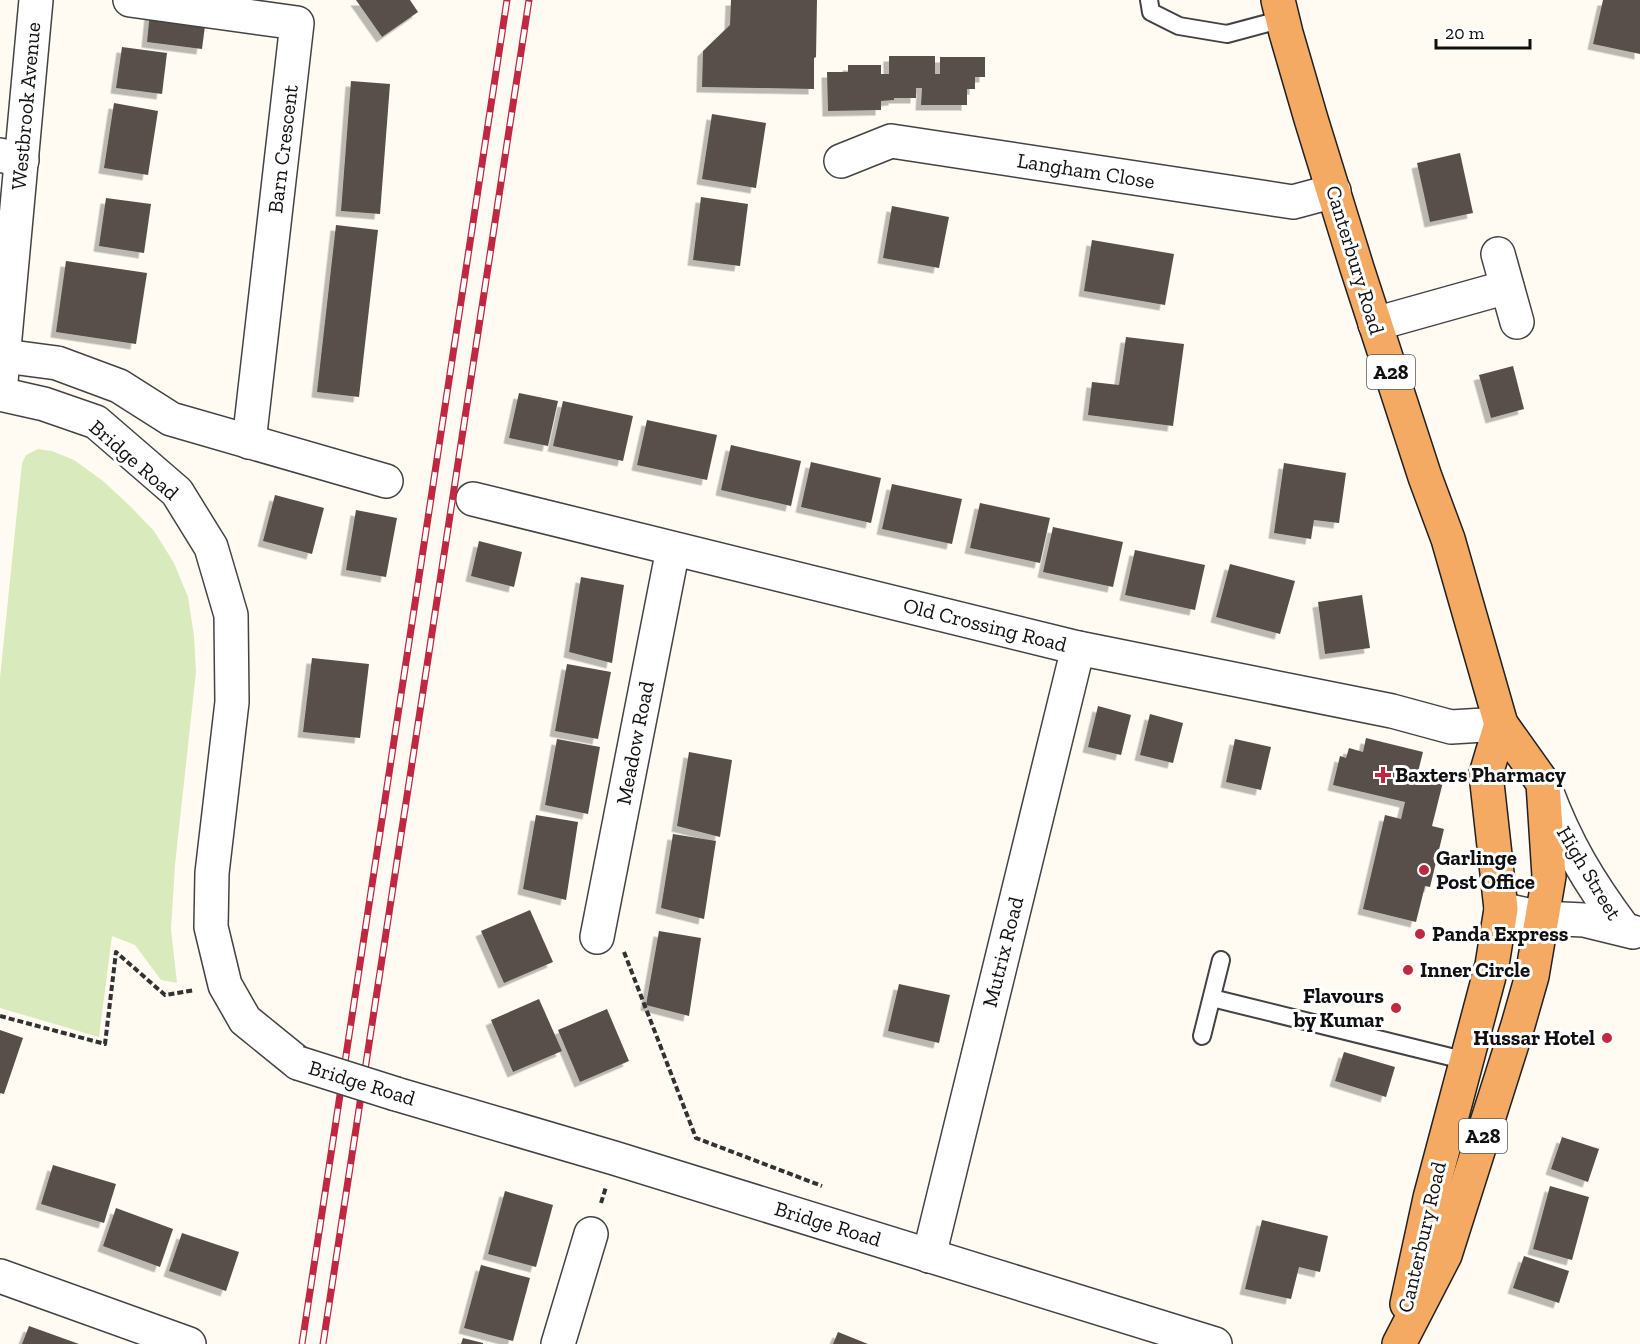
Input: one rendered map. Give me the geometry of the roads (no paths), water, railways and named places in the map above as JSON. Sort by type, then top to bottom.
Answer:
[{"type":"highway","name":"Canterbury Road","points":[[1281,10],[1311,119],[1375,324],[1425,477],[1448,539],[1501,724],[1543,783],[1549,876],[1532,976],[1445,1255],[1398,1344]]},
{"type":"highway","name":"Canterbury Road","points":[[1398,1344],[1430,1198],[1492,964],[1501,909],[1486,774],[1501,724]]},
{"type":"street","name":"Westbrook Avenue","points":[[0,393],[4,356],[11,158],[36,0]]},
{"type":"street","name":"Barn Crescent","points":[[130,0],[297,23],[249,442]]},
{"type":"street","name":"Langham Close","points":[[841,161],[891,141],[1293,202],[1334,191]]},
{"type":"street","points":[[1498,254],[1517,322]]},
{"type":"street","points":[[1375,324],[1507,287]]},
{"type":"street","points":[[4,356],[57,363],[119,386],[171,419],[386,481]]},
{"type":"street","name":"Bridge Road","points":[[0,393],[45,404],[96,422],[177,492],[211,547],[231,615],[232,702],[212,873],[211,927],[225,985],[245,1020],[298,1064],[614,1158],[1215,1344]]},
{"type":"street","name":"Old Crossing Road","points":[[472,499],[1078,648],[1392,711],[1451,727],[1501,724]]},
{"type":"street","name":"Meadow Road","points":[[597,937],[673,549]]},
{"type":"street","name":"Mutrix Road","points":[[929,1256],[1078,648]]},
{"type":"street","name":"High Street","points":[[1543,783],[1559,825],[1579,865],[1600,898],[1632,932]]},
{"type":"street","name":"High Street","points":[[1501,909],[1541,918],[1584,921],[1632,932]]},
{"type":"street","points":[[558,1344],[591,1234]]},
{"type":"street","points":[[0,1276],[189,1344]]},
{"type":"lane","points":[[1149,0],[1151,12],[1179,26],[1227,34],[1281,10]]},
{"type":"lane","points":[[1202,1036],[1221,960]]},
{"type":"lane","points":[[1212,998],[1467,1061]]},
{"type":"railway","points":[[302,1344],[507,0]]},
{"type":"railway","points":[[323,1344],[529,0]]},
{"type":"place","name":"Baxters Pharmacy","points":[[1383,775]]},
{"type":"place","name":"Garlinge Post Office","points":[[1424,870]]},
{"type":"place","name":"Panda Express","points":[[1420,934]]},
{"type":"place","name":"Inner Circle","points":[[1408,970]]},
{"type":"place","name":"Flavours by Kumar","points":[[1396,1008]]},
{"type":"place","name":"Hussar Hotel","points":[[1607,1038]]}]
